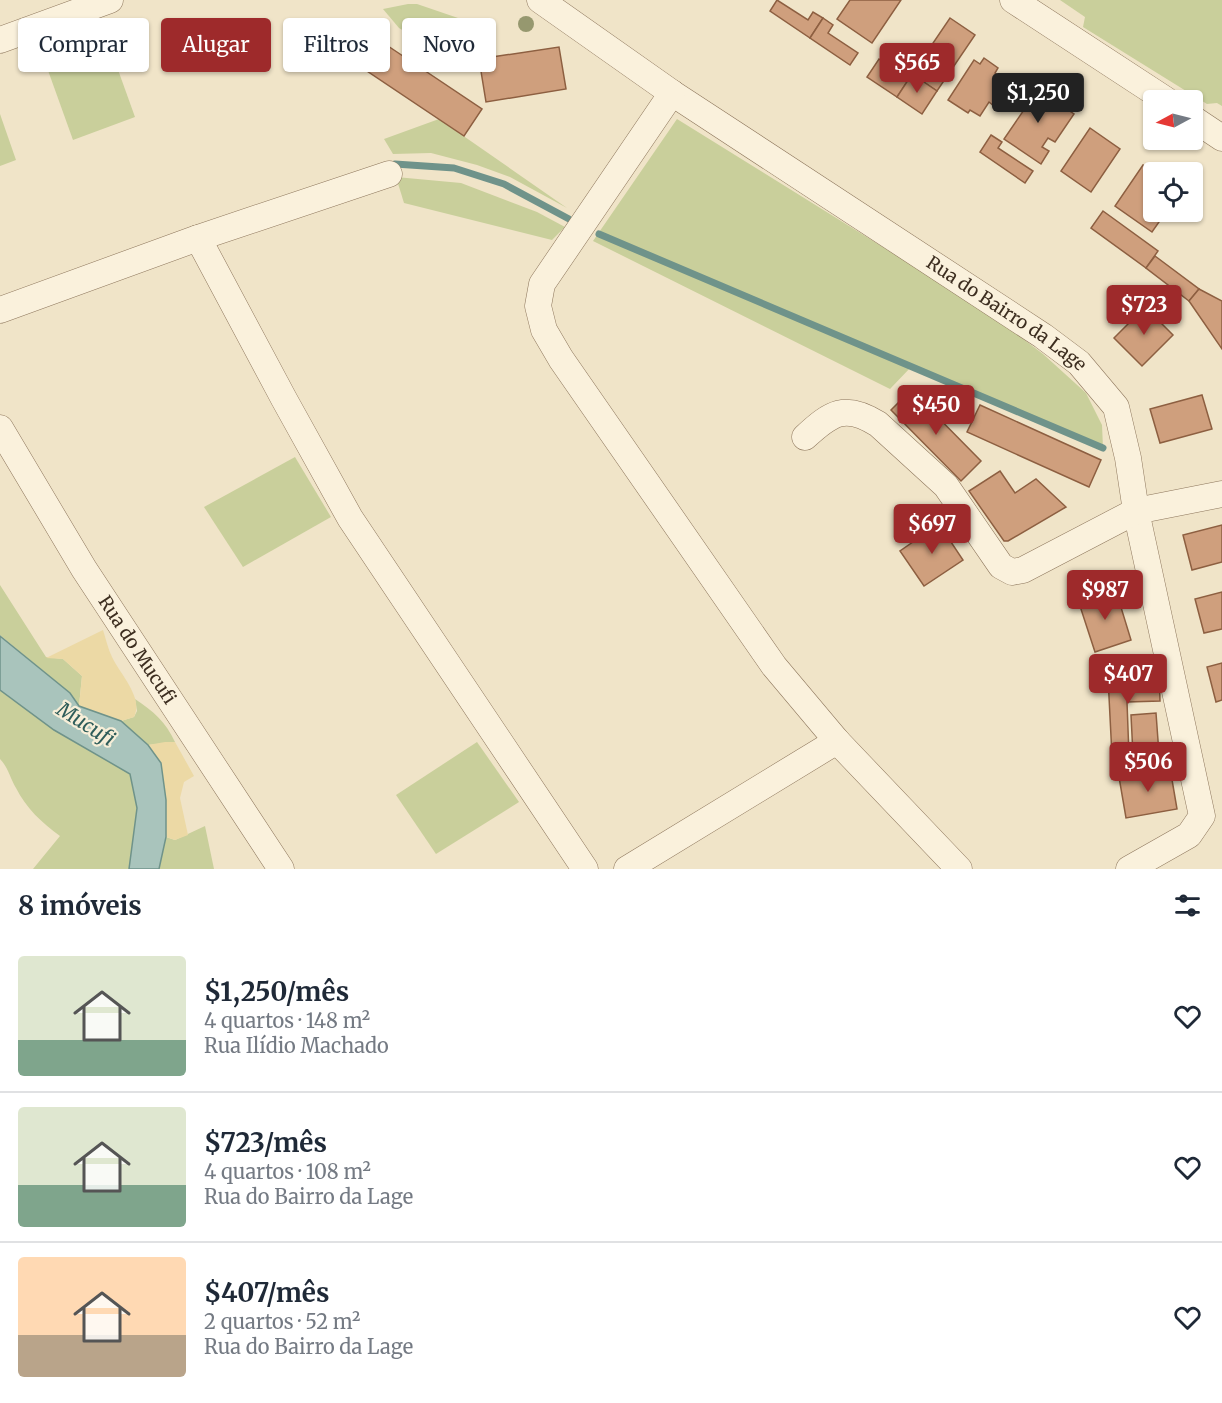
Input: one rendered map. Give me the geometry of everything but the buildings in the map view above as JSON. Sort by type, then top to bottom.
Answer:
[{"type":"street","points":[[0,40],[110,0]]},
{"type":"street","name":"Rua do Bairro da Lage","points":[[540,0],[672,93],[1043,336],[1079,363],[1116,407],[1128,458],[1136,511],[1202,816],[1188,836],[1129,869]]},
{"type":"street","points":[[1013,0],[1151,90]]},
{"type":"street","points":[[672,93],[542,284],[538,306],[544,330],[579,386],[774,666],[837,741],[959,869]]},
{"type":"street","points":[[1203,125],[1222,138]]},
{"type":"street","points":[[0,310],[198,238],[389,174]]},
{"type":"street","points":[[198,238],[350,518],[585,869]]},
{"type":"street","points":[[805,437],[825,419],[850,411],[878,424],[946,486],[1001,566],[1012,572],[1033,566],[1136,511],[1222,494]]},
{"type":"street","name":"Rua do Mucufi","points":[[0,428],[84,569],[281,869]]},
{"type":"street","points":[[627,869],[837,741]]},
{"type":"green space","points":[[1060,0],[1222,0],[1222,106],[1217,103],[1207,104],[1203,102],[1203,90],[1184,90],[1083,27],[1085,17]]},
{"type":"green space","points":[[417,4],[458,18],[402,18],[402,30],[383,9]]},
{"type":"green space","points":[[49,72],[119,72],[135,117],[73,140]]},
{"type":"green space","points":[[0,114],[16,160],[0,166]]},
{"type":"green space","points":[[439,119],[567,208],[510,177],[477,165],[431,153],[393,154],[384,139]]},
{"type":"green space","points":[[677,119],[989,313],[1043,354],[1086,393],[1102,425],[1103,448],[911,367],[890,389],[593,241]]},
{"type":"green space","points":[[396,177],[461,183],[537,212],[565,227],[552,240],[404,203]]},
{"type":"green space","points":[[295,457],[331,517],[243,567],[204,507]]},
{"type":"green space","points":[[0,585],[46,657],[63,659],[82,676],[79,706],[70,693],[0,635]]},
{"type":"green space","points":[[0,690],[130,774],[137,808],[129,869],[33,869],[60,836],[30,809],[0,759]]},
{"type":"green space","points":[[135,699],[158,718],[175,742],[148,745],[121,721],[134,717],[137,711]]},
{"type":"green space","points":[[477,742],[519,802],[436,854],[396,795]]},
{"type":"green space","points":[[205,826],[214,869],[159,869],[166,837],[175,840]]},
{"type":"sand","points":[[103,630],[111,654],[130,686],[136,702],[134,717],[121,721],[79,706],[82,676],[63,659],[46,658]]},
{"type":"sand","points":[[175,742],[194,776],[184,782],[180,798],[188,835],[175,840],[166,837],[166,800],[161,763],[148,745]]},
{"type":"water","name":"Mucufi","points":[[0,636],[70,693],[79,706],[121,721],[148,745],[161,763],[166,800],[166,837],[159,869],[129,869],[137,808],[130,774],[54,730],[0,690]]},
{"type":"waterway","points":[[395,164],[454,168],[504,184],[569,219]]},
{"type":"waterway","points":[[599,234],[1103,448]]}]
